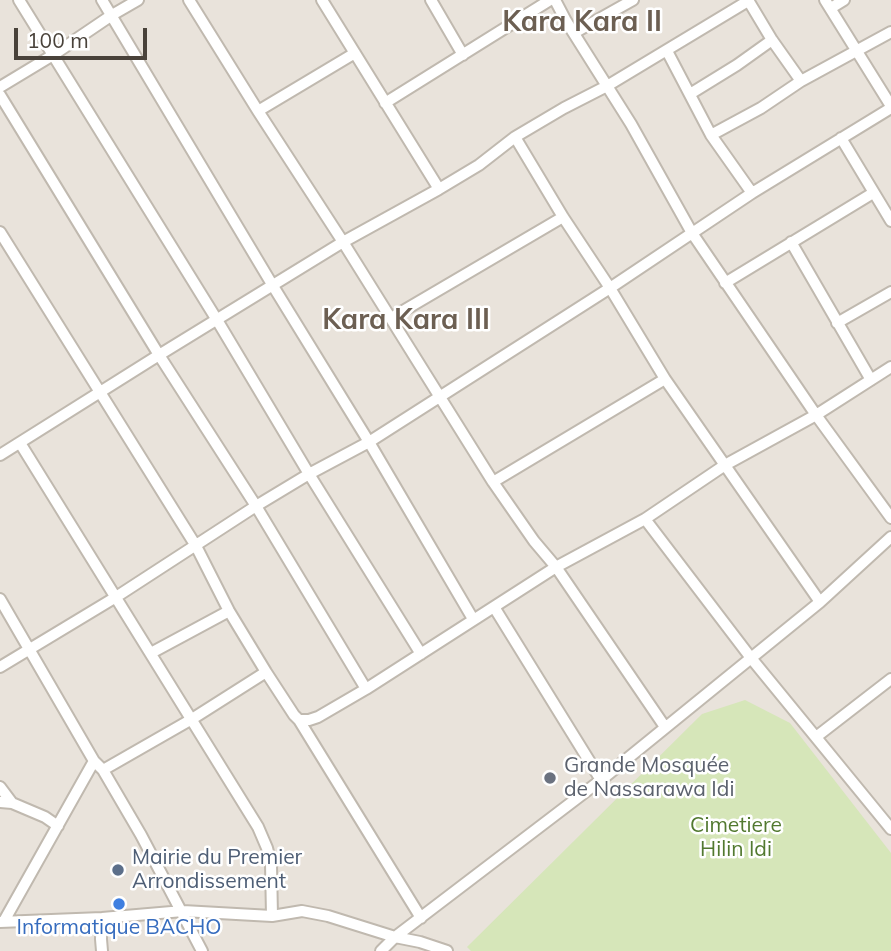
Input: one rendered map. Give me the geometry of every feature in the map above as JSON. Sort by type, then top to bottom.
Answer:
[{"type":"street","points":[[19,0],[421,654]]},
{"type":"street","points":[[102,0],[473,619]]},
{"type":"street","points":[[0,87],[138,0]]},
{"type":"street","points":[[189,0],[493,482],[534,541],[556,567],[665,727]]},
{"type":"street","points":[[322,0],[439,189]]},
{"type":"street","points":[[431,0],[463,55]]},
{"type":"street","points":[[385,103],[553,0],[631,124],[692,233],[816,415],[891,518]]},
{"type":"street","points":[[574,33],[633,0]]},
{"type":"street","points":[[0,455],[344,242],[479,165],[515,136],[667,51],[748,0],[801,81]]},
{"type":"street","points":[[0,667],[116,597],[256,506],[369,442],[441,397],[752,193],[891,107],[828,4],[844,0]]},
{"type":"street","points":[[711,135],[761,108],[855,50],[891,32]]},
{"type":"street","points":[[690,94],[772,40]]},
{"type":"street","points":[[667,51],[711,135],[752,193]]},
{"type":"street","points":[[258,111],[355,53]]},
{"type":"street","points":[[0,95],[159,355],[256,506],[366,689]]},
{"type":"street","points":[[515,136],[665,379],[820,602]]},
{"type":"street","points":[[841,138],[891,221]]},
{"type":"street","points":[[725,283],[873,193]]},
{"type":"street","points":[[391,318],[563,217]]},
{"type":"street","points":[[0,232],[196,546],[229,611],[266,672],[299,720],[421,918]]},
{"type":"street","points":[[791,242],[871,380]]},
{"type":"street","points":[[837,323],[891,292]]},
{"type":"street","points":[[299,720],[318,717],[366,689],[556,567],[645,519],[725,465],[889,372]]},
{"type":"street","points":[[493,482],[665,379]]},
{"type":"street","points":[[20,443],[258,827],[271,864],[272,916]]},
{"type":"street","points":[[645,519],[751,658],[891,829]]},
{"type":"street","points":[[382,951],[395,937],[601,780],[820,602],[891,537]]},
{"type":"street","points":[[0,599],[94,761],[103,770],[202,951]]},
{"type":"street","points":[[494,607],[601,780]]},
{"type":"street","points":[[151,653],[229,611]]},
{"type":"street","points":[[103,770],[192,719],[266,672]]},
{"type":"street","points":[[816,737],[891,679]]},
{"type":"street","points":[[2,922],[94,761]]},
{"type":"street","points":[[0,788],[6,802],[45,817],[58,826]]},
{"type":"street","points":[[2,922],[183,912],[272,916],[302,911],[447,951]]},
{"type":"street","points":[[102,918],[102,951]]},
{"type":"shaded area","points":[[0,0],[891,0],[891,951],[0,951]]},
{"type":"green space","name":"Cimetiere Hilin Idi","points":[[745,700],[790,723],[891,853],[891,951],[471,951],[467,947],[702,714]]},
{"type":"place","name":"Grande Mosquée de Nassarawa Idi","points":[[550,778]]},
{"type":"place","name":"Mairie du Premier Arrondissement","points":[[118,870]]},
{"type":"place","name":"Informatique BACHO","points":[[119,904]]},
{"type":"district","name":"Kara Kara II","points":[[582,23]]},
{"type":"district","name":"Kara Kara III","points":[[406,321]]}]
